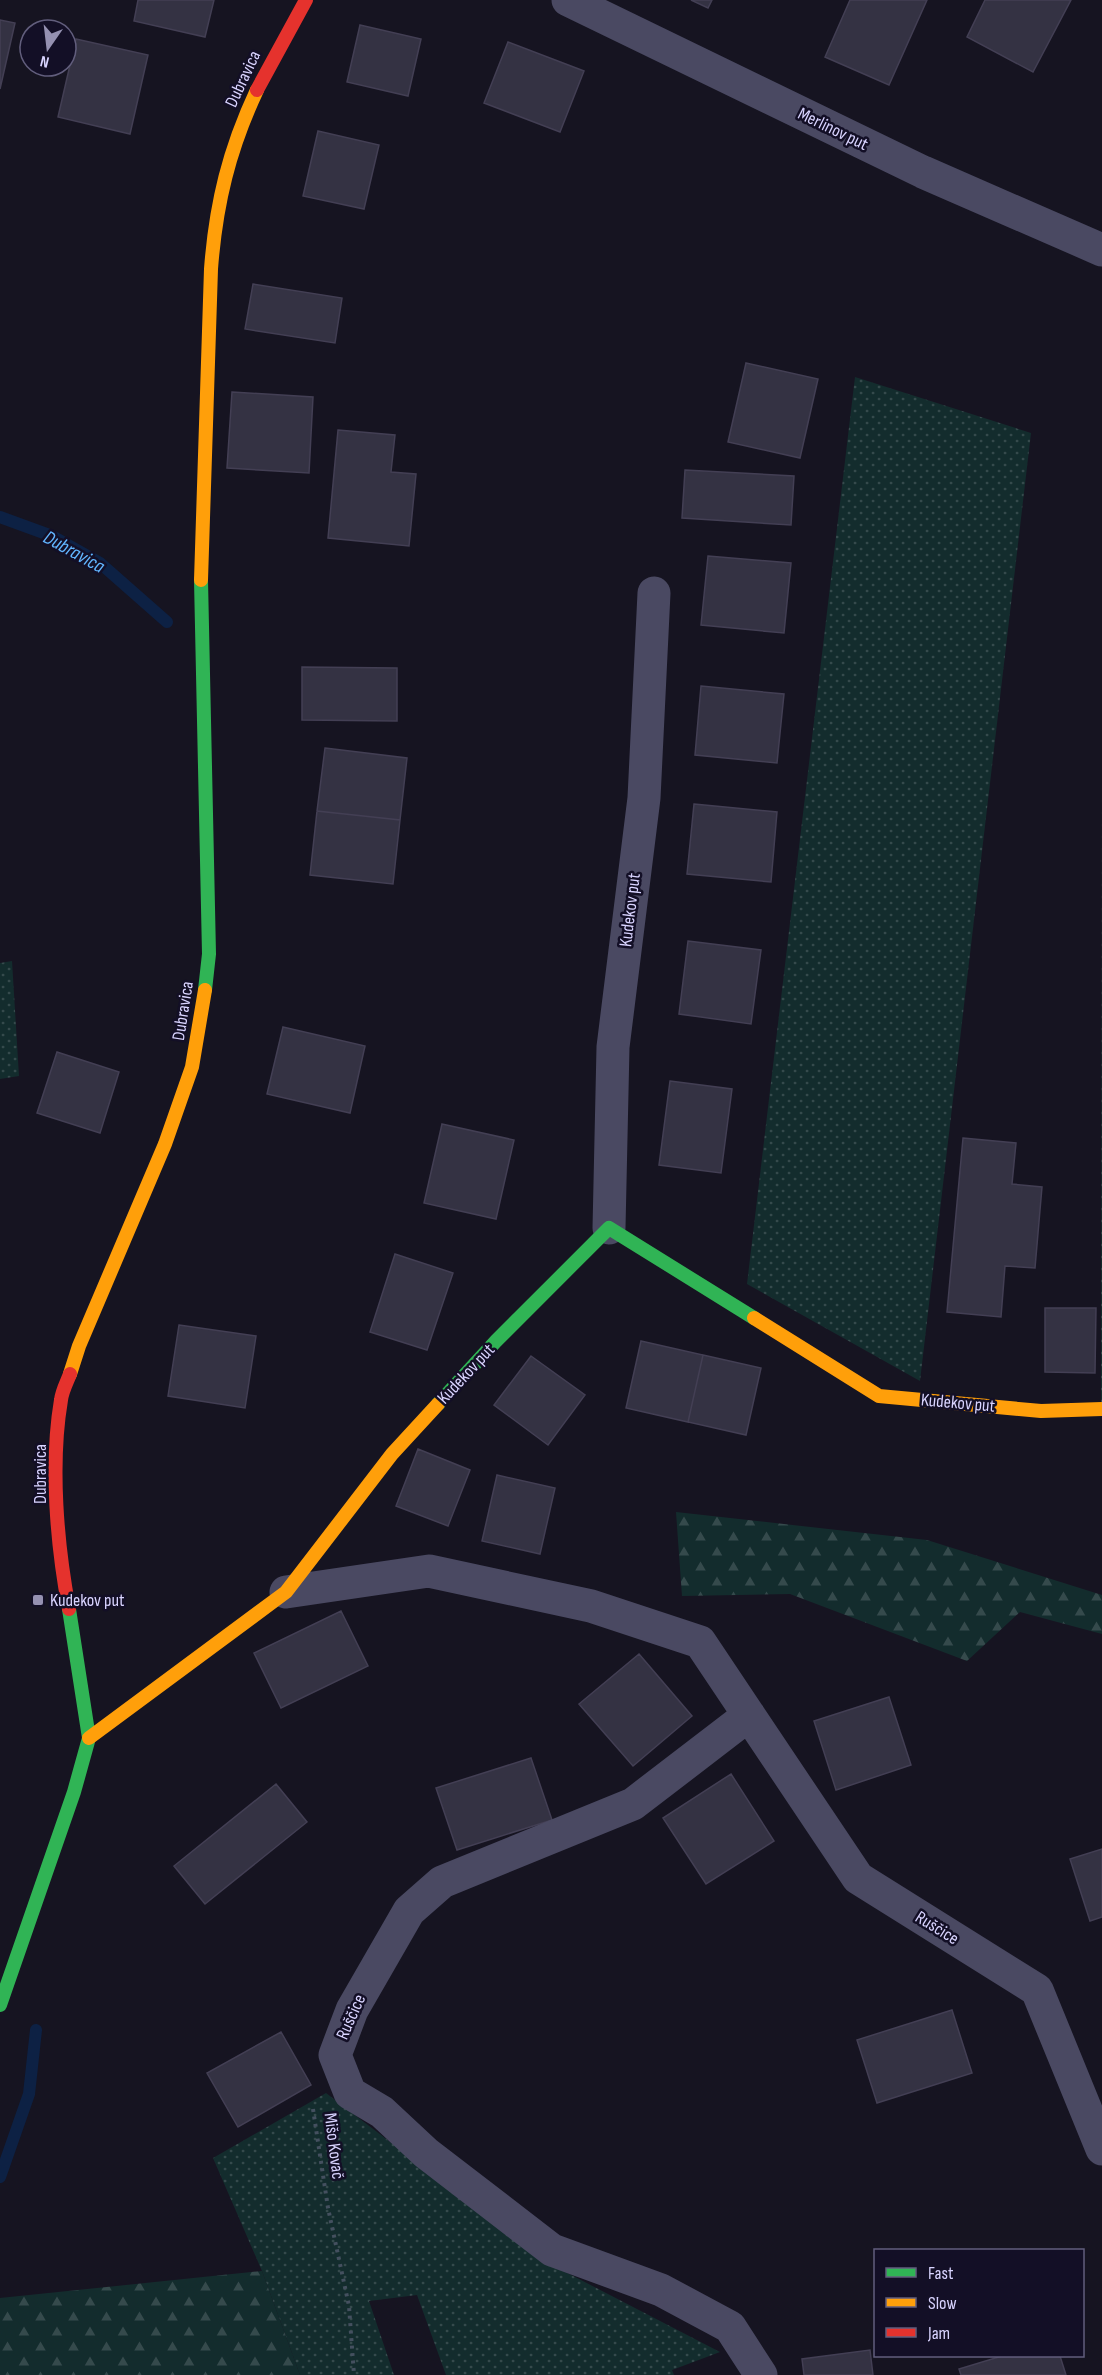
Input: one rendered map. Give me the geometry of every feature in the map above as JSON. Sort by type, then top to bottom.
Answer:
[{"type":"street","name":"Dubravica","points":[[0,2005],[74,1792],[89,1738],[64,1583],[57,1497],[57,1449],[61,1399],[79,1346],[165,1144],[192,1067],[204,999],[209,954],[201,566],[211,269],[215,222],[221,184],[233,144],[267,68],[306,0]]},
{"type":"street","name":"Merlinov put","points":[[568,0],[923,172],[1102,250]]},
{"type":"street","name":"Kudekov put","points":[[89,1738],[286,1592],[392,1454],[496,1341],[609,1228],[613,1047],[644,798],[654,592]]},
{"type":"street","name":"Kudekov put","points":[[609,1228],[879,1396],[1041,1411],[1102,1409]]},
{"type":"street","name":"Ruščice","points":[[286,1592],[429,1571],[591,1606],[700,1642],[858,1878],[1037,1990],[1102,2149]]},
{"type":"street","name":"Ruščice","points":[[749,1715],[633,1804],[442,1882],[409,1911],[352,2010],[335,2055],[350,2093],[382,2112],[426,2153],[552,2250],[661,2290],[730,2327],[761,2375]]},
{"type":"path","name":"Mišo Kovač","points":[[335,2055],[313,2110],[328,2208],[350,2306],[354,2375]]},
{"type":"green space","points":[[855,377],[1031,433],[920,1381],[747,1284]]},
{"type":"green space","points":[[1102,770],[1102,1407],[1101,1407]]},
{"type":"green space","points":[[12,961],[19,1076],[0,1079],[0,963]]},
{"type":"green space","points":[[676,1512],[927,1540],[1102,1595],[1102,1634],[1020,1612],[967,1661],[790,1594],[682,1596]]},
{"type":"green space","points":[[326,2093],[550,2264],[720,2352],[672,2370],[674,2375],[446,2375],[417,2295],[369,2301],[394,2375],[300,2375],[262,2271],[213,2158]]},
{"type":"green space","points":[[262,2271],[300,2375],[0,2375],[0,2298]]},
{"type":"building","points":[[138,0],[214,0],[205,37],[134,21]]},
{"type":"building","points":[[691,0],[712,0],[708,8]]},
{"type":"building","points":[[850,0],[927,0],[889,85],[825,57]]},
{"type":"building","points":[[985,0],[1071,0],[1033,72],[967,37]]},
{"type":"building","points":[[0,20],[15,23],[0,89]]},
{"type":"building","points":[[360,25],[421,39],[408,96],[347,82]]},
{"type":"building","points":[[78,39],[148,55],[130,134],[58,117],[67,78],[78,78]]},
{"type":"building","points":[[508,42],[584,71],[560,132],[484,103]]},
{"type":"building","points":[[318,131],[379,145],[364,209],[303,196]]},
{"type":"building","points":[[253,284],[342,298],[335,343],[245,329]]},
{"type":"building","points":[[746,363],[818,379],[800,458],[728,442]]},
{"type":"building","points":[[232,392],[313,397],[309,473],[227,468]]},
{"type":"building","points":[[338,430],[395,435],[391,472],[416,474],[409,546],[328,538]]},
{"type":"building","points":[[685,470],[794,476],[791,525],[682,518]]},
{"type":"building","points":[[708,556],[791,563],[784,633],[701,625]]},
{"type":"building","points":[[302,667],[397,668],[397,721],[302,720]]},
{"type":"building","points":[[701,686],[784,694],[777,763],[695,755]]},
{"type":"building","points":[[325,748],[407,758],[400,820],[317,811]]},
{"type":"building","points":[[694,804],[777,812],[771,882],[687,874]]},
{"type":"building","points":[[317,811],[400,820],[393,884],[310,875]]},
{"type":"building","points":[[688,941],[761,950],[751,1024],[679,1014]]},
{"type":"building","points":[[283,1027],[365,1046],[350,1113],[267,1094]]},
{"type":"building","points":[[57,1052],[119,1072],[100,1133],[37,1113]]},
{"type":"building","points":[[670,1081],[732,1089],[721,1173],[659,1165]]},
{"type":"building","points":[[442,1124],[514,1140],[496,1219],[424,1203]]},
{"type":"building","points":[[963,1138],[1016,1143],[1012,1184],[1042,1187],[1035,1268],[1005,1266],[1001,1317],[947,1312]]},
{"type":"building","points":[[395,1254],[453,1273],[427,1350],[370,1332]]},
{"type":"building","points":[[1045,1308],[1096,1308],[1095,1373],[1045,1372]]},
{"type":"building","points":[[179,1325],[256,1336],[245,1408],[168,1396]]},
{"type":"building","points":[[641,1341],[703,1355],[688,1422],[626,1408]]},
{"type":"building","points":[[703,1355],[761,1368],[746,1435],[688,1422]]},
{"type":"building","points":[[531,1356],[585,1395],[548,1445],[494,1405]]},
{"type":"building","points":[[418,1449],[470,1470],[448,1526],[396,1506]]},
{"type":"building","points":[[497,1475],[555,1488],[540,1554],[482,1541]]},
{"type":"building","points":[[341,1611],[368,1666],[281,1708],[254,1653]]},
{"type":"building","points":[[639,1654],[692,1716],[633,1766],[579,1704]]},
{"type":"building","points":[[889,1697],[911,1765],[836,1790],[814,1721]]},
{"type":"building","points":[[531,1758],[552,1820],[457,1850],[436,1788]]},
{"type":"building","points":[[731,1774],[774,1841],[706,1884],[663,1818]]},
{"type":"building","points":[[276,1784],[307,1822],[205,1904],[174,1866]]},
{"type":"building","points":[[1102,1849],[1102,1917],[1090,1921],[1070,1859]]},
{"type":"building","points":[[952,2010],[972,2073],[877,2103],[857,2040]]},
{"type":"building","points":[[281,2032],[311,2085],[238,2127],[207,2073]]},
{"type":"building","points":[[870,2350],[873,2375],[804,2375],[802,2359]]},
{"type":"building","points":[[999,2357],[1060,2357],[1066,2375],[961,2375],[959,2369]]},
{"type":"waterway","name":"Dubravica","points":[[0,517],[52,536],[100,563],[167,622]]},
{"type":"waterway","name":"Dubravica","points":[[0,2177],[29,2094],[36,2030]]},
{"type":"traffic: fast","points":[[201,580],[209,954],[205,990]]},
{"type":"traffic: fast","points":[[438,1404],[496,1341],[609,1228],[754,1318]]},
{"type":"traffic: fast","points":[[0,2005],[74,1792],[89,1738],[69,1609]]},
{"type":"traffic: slow","points":[[201,580],[213,245],[225,177],[257,90]]},
{"type":"traffic: slow","points":[[70,1374],[79,1346],[165,1144],[192,1067],[205,990]]},
{"type":"traffic: slow","points":[[754,1318],[879,1396],[1041,1411],[1102,1409]]},
{"type":"traffic: slow","points":[[89,1738],[286,1592],[392,1454],[438,1404]]},
{"type":"traffic: jam","points":[[257,90],[306,0]]},
{"type":"traffic: jam","points":[[69,1609],[58,1532],[56,1451],[61,1400],[70,1374]]},
{"type":"place","name":"Kudekov put","points":[[38,1600]]}]
